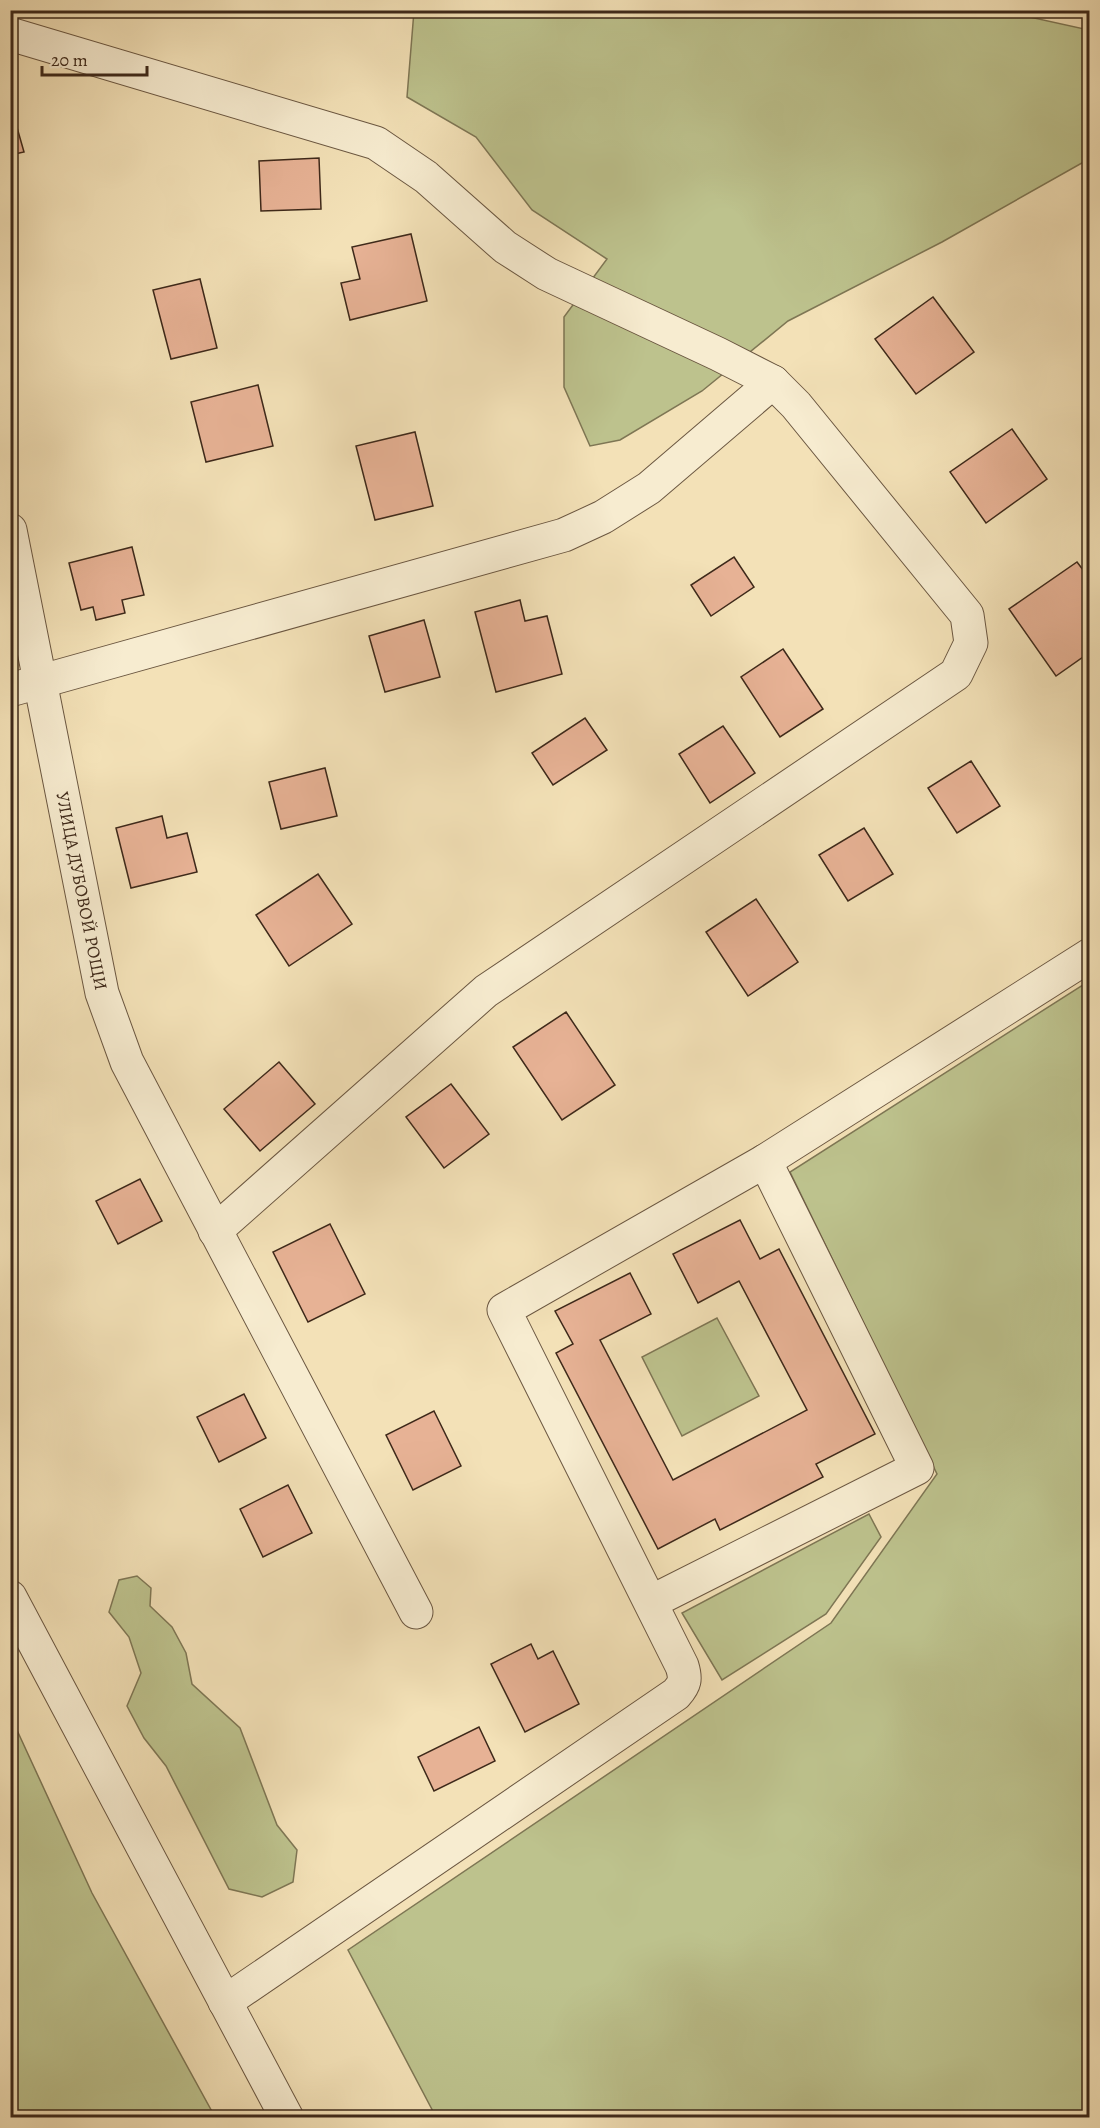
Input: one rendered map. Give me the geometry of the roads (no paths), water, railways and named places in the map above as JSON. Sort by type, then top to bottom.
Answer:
[{"type":"street","points":[[10,34],[376,143],[426,177],[505,247],[547,274],[773,382],[796,405],[967,615],[971,643],[956,674],[486,991],[215,1231]]},
{"type":"street","points":[[10,690],[564,535],[603,517],[649,488],[773,382]]},
{"type":"street","name":"УЛИЦА ДУБОВОЙ РОЩИ","points":[[10,530],[42,681],[102,993],[127,1062],[416,1612]]},
{"type":"street","points":[[225,2002],[676,1694],[684,1685],[685,1676],[651,1602],[504,1310],[765,1161],[1089,955]]},
{"type":"street","points":[[651,1602],[917,1468],[765,1161]]},
{"type":"street","points":[[10,1597],[286,2118]]}]
